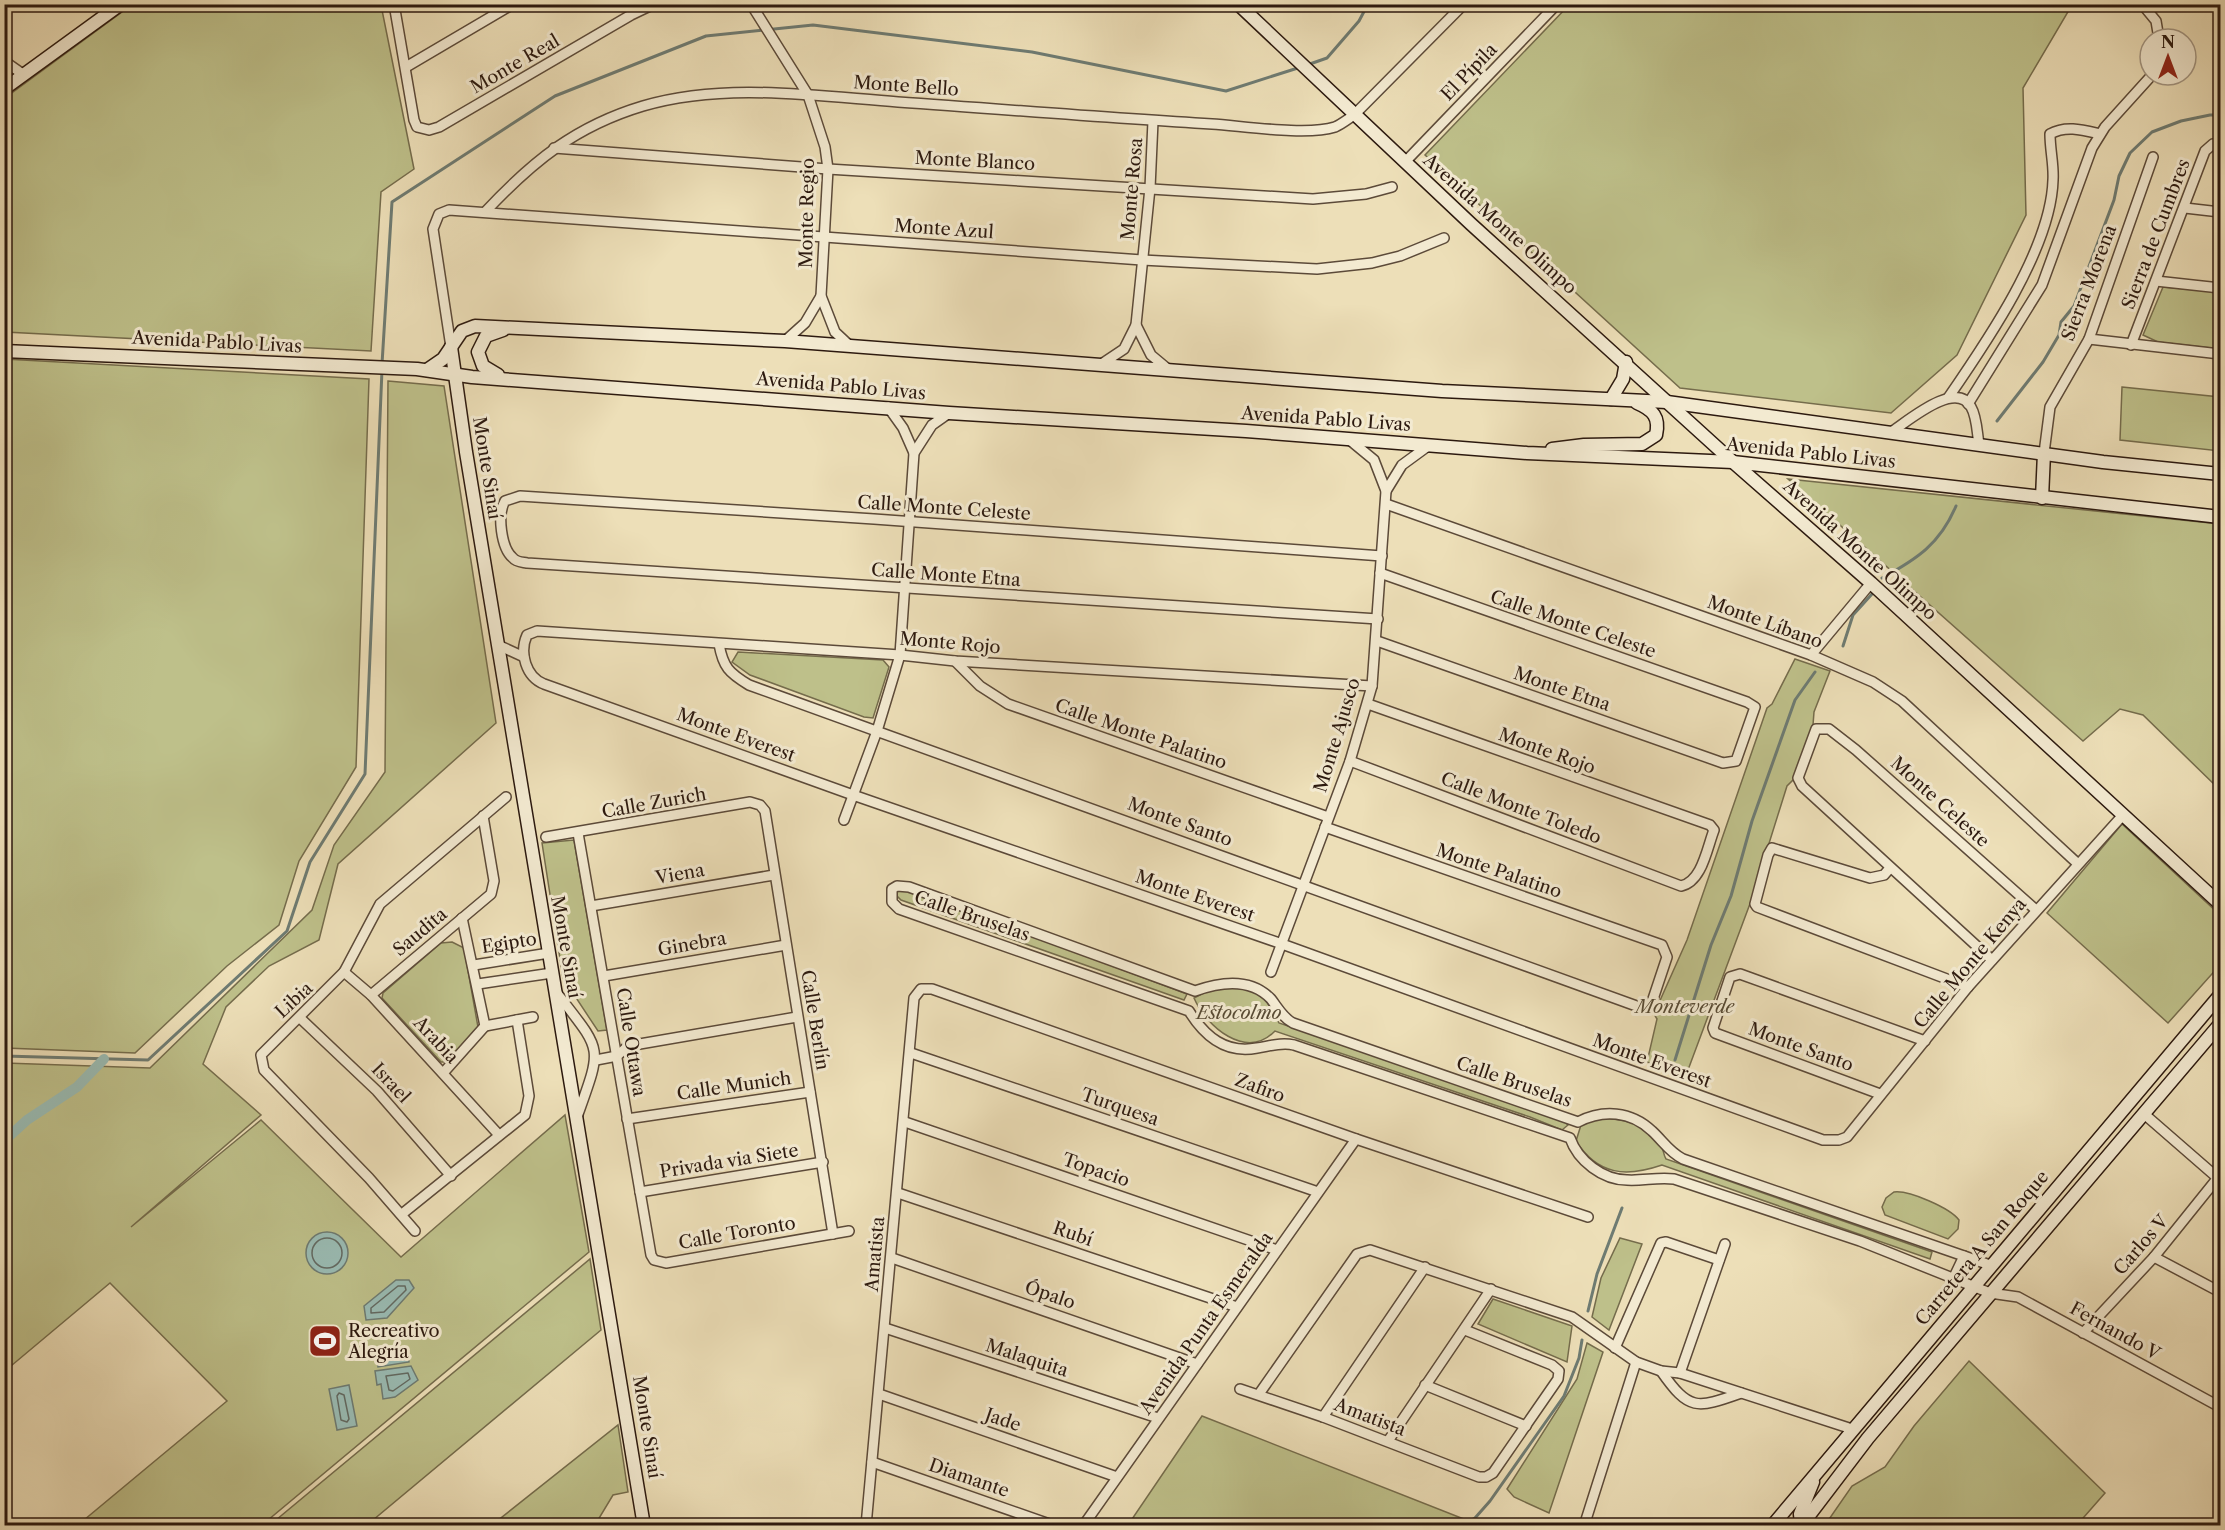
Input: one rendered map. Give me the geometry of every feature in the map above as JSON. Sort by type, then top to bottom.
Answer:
[{"type":"main road","points":[[4,89],[121,4]]},
{"type":"main road","name":"Avenida Monte Olimpo","points":[[1238,4],[1290,52],[1325,89],[1733,462],[1871,583],[2220,904]]},
{"type":"main road","name":"Avenida Pablo Livas","points":[[422,369],[443,359],[462,331],[470,327],[785,341],[1442,391],[1667,402],[2103,462],[2220,474]]},
{"type":"main road","points":[[510,380],[486,370],[480,363],[478,352],[486,336],[516,328]]},
{"type":"main road","name":"Monte Sinaí","points":[[451,347],[644,1526]]},
{"type":"main road","name":"Avenida Pablo Livas","points":[[4,351],[422,369],[454,375],[510,380],[1246,431],[1351,441],[1527,453],[1733,462],[2220,517]]},
{"type":"main road","points":[[1611,399],[1623,379],[1626,362]]},
{"type":"main road","points":[[1527,453],[1584,445],[1646,443],[1656,435],[1657,419],[1650,409],[1630,400]]},
{"type":"main road","points":[[2042,498],[2044,453]]},
{"type":"main road","name":"Carretera A San Roque","points":[[1772,1526],[2220,994]]},
{"type":"main road","name":"Carretera A San Roque","points":[[1801,1526],[1868,1438],[2220,1023]]},
{"type":"main road","points":[[1790,1526],[1801,1526],[1800,1514],[1812,1487],[1813,1477]]},
{"type":"street","points":[[394,4],[406,67],[513,4]]},
{"type":"street","name":"Monte Real","points":[[406,67],[414,120],[422,130],[440,127],[631,15],[654,4]]},
{"type":"street","name":"Monte Bello","points":[[486,211],[522,173],[554,148],[618,115],[668,100],[714,94],[807,95],[1154,121],[1320,130],[1333,128],[1354,115],[1464,4]]},
{"type":"street","name":"El Pípila","points":[[1405,162],[1557,4]]},
{"type":"street","points":[[2142,4],[2156,21],[2157,27]]},
{"type":"street","name":"Monte Regio","points":[[753,8],[807,95],[825,147],[828,169],[821,297],[835,332],[850,346]]},
{"type":"street","points":[[4,61],[24,75]]},
{"type":"street","points":[[1968,404],[2042,285],[2092,148],[2100,134],[2141,87]]},
{"type":"street","name":"Monte Rosa","points":[[1136,325],[1150,188],[1154,121]]},
{"type":"street","points":[[1948,398],[1996,327],[2029,264],[2044,224],[2053,182],[2050,134],[2058,130],[2076,129],[2100,134]]},
{"type":"street","name":"Sierra de Cumbres","points":[[2131,345],[2205,152],[2213,144],[2220,143]]},
{"type":"street","name":"Monte Blanco","points":[[554,148],[828,169],[1313,199],[1366,194],[1392,187]]},
{"type":"street","name":"Sierra Morena","points":[[2044,453],[2052,401],[2089,339],[2154,157]]},
{"type":"street","points":[[2185,208],[2220,212]]},
{"type":"street","name":"Monte Azul","points":[[451,347],[433,237],[433,224],[438,214],[455,209],[1142,260],[1326,269],[1381,261],[1444,238]]},
{"type":"street","points":[[2156,281],[2220,288]]},
{"type":"street","name":"Monte Regio","points":[[785,341],[805,323],[821,297]]},
{"type":"street","points":[[1100,365],[1124,349],[1136,325]]},
{"type":"street","points":[[1136,325],[1150,355],[1170,371]]},
{"type":"street","points":[[2089,339],[2220,354]]},
{"type":"street","points":[[1891,432],[1940,400],[1953,397],[1972,408],[1979,444]]},
{"type":"street","points":[[844,820],[877,731],[900,655],[914,453],[903,428],[888,407]]},
{"type":"street","points":[[914,453],[932,425],[949,412]]},
{"type":"street","name":"Monte Ajusco","points":[[1271,972],[1350,761],[1372,686],[1386,491],[1374,460],[1351,441]]},
{"type":"street","points":[[1386,491],[1402,465],[1431,445]]},
{"type":"street","name":"Calle Monte Celeste","points":[[512,558],[505,544],[501,518],[505,501],[520,496],[1382,556]]},
{"type":"street","name":"Monte Líbano","points":[[1386,504],[1811,655],[1873,682],[1902,701],[2077,863]]},
{"type":"street","name":"Calle Monte Etna","points":[[512,558],[527,563],[1378,620]]},
{"type":"street","name":"Calle Monte Celeste","points":[[1380,573],[1747,702],[1755,707],[1736,761]]},
{"type":"street","points":[[1811,655],[1871,583]]},
{"type":"street","name":"Monte Rojo","points":[[524,657],[527,635],[537,631],[900,655],[955,661],[1372,686]]},
{"type":"street","name":"Monte Etna","points":[[1377,641],[1723,763],[1736,761]]},
{"type":"street","name":"Monte Santo","points":[[719,644],[722,662],[727,670],[749,685],[1305,884],[1642,1008],[1650,1008]]},
{"type":"street","points":[[498,645],[524,657]]},
{"type":"street","name":"Monte Everest","points":[[524,657],[532,677],[555,688],[853,795],[1282,944],[1823,1140],[1839,1140],[1847,1137]]},
{"type":"street","name":"Calle Monte Palatino","points":[[955,661],[980,686],[1008,704],[1326,822]]},
{"type":"street","name":"Monte Rojo","points":[[1368,704],[1710,825],[1714,830],[1696,876],[1688,884],[1681,886]]},
{"type":"street","name":"Monte Celeste","points":[[1890,868],[1802,786],[1798,778],[1816,729],[1829,729],[1856,750],[2036,910]]},
{"type":"street","name":"Calle Monte Toledo","points":[[1350,761],[1681,886]]},
{"type":"street","name":"Libia","points":[[415,1231],[402,1214],[262,1066],[260,1059],[263,1051],[300,1018],[344,972],[380,904],[506,798]]},
{"type":"street","name":"Calle Zurich","points":[[546,837],[750,802],[760,805],[765,811]]},
{"type":"street","name":"Calle Berlín","points":[[765,811],[833,1234]]},
{"type":"street","name":"Calle Monte Kenya","points":[[1847,1137],[1968,987],[2077,863],[2123,815]]},
{"type":"street","name":"Saudita","points":[[371,995],[491,894],[494,880],[483,816]]},
{"type":"street","name":"Monte Palatino","points":[[1326,822],[1662,945],[1667,957],[1650,1008]]},
{"type":"street","name":"Calle Ottawa","points":[[578,833],[651,1256]]},
{"type":"street","points":[[1968,987],[1757,907],[1755,898],[1770,850],[1774,849],[1870,878],[1884,875],[1890,868],[1992,960]]},
{"type":"street","name":"Viena","points":[[591,906],[774,875]]},
{"type":"street","name":"Calle Bruselas","points":[[1990,1265],[1683,1160],[1670,1152],[1645,1125],[1622,1115],[1600,1113],[1578,1122],[1293,1023],[1286,1019],[1270,999],[1251,986],[1218,984],[1195,991],[909,887],[897,886],[892,889],[891,902],[899,909],[1189,1011],[1207,1036],[1227,1047],[1248,1049],[1279,1043],[1294,1045],[1570,1138],[1575,1150],[1584,1161],[1617,1179],[1674,1179],[1860,1241],[1990,1293]]},
{"type":"street","points":[[462,918],[474,965],[485,1026]]},
{"type":"street","name":"Ginebra","points":[[604,976],[786,945]]},
{"type":"street","name":"Egipto","points":[[474,965],[549,953]]},
{"type":"street","name":"Arabia","points":[[344,972],[371,995],[444,1072],[499,1135]]},
{"type":"street","points":[[478,984],[552,973]]},
{"type":"street","name":"Monte Santo","points":[[1880,1094],[1715,1033],[1713,1028],[1730,977],[1740,974],[1925,1041]]},
{"type":"street","name":"Amatista","points":[[866,1526],[911,1053],[914,998],[921,989]]},
{"type":"street","name":"Zafiro","points":[[921,989],[932,989],[1356,1139],[1588,1216]]},
{"type":"street","points":[[1189,1011],[1195,991]]},
{"type":"street","points":[[556,992],[594,1044],[596,1060],[577,1117]]},
{"type":"street","points":[[444,1072],[485,1026],[533,1017]]},
{"type":"street","points":[[594,1044],[614,1041],[628,1046],[797,1017]]},
{"type":"street","name":"Israel","points":[[300,1018],[377,1091],[451,1176]]},
{"type":"street","points":[[402,1214],[525,1115],[529,1096],[517,1020]]},
{"type":"street","points":[[596,1060],[616,1056],[628,1046]]},
{"type":"street","name":"Turquesa","points":[[911,1053],[1318,1192]]},
{"type":"street","name":"Calle Munich","points":[[627,1119],[810,1092]]},
{"type":"street","points":[[2143,1113],[2220,1178]]},
{"type":"street","name":"Topacio","points":[[904,1122],[1277,1250]]},
{"type":"street","points":[[1570,1138],[1578,1122]]},
{"type":"street","name":"Avenida Punta Esmeralda","points":[[1083,1526],[1356,1139]]},
{"type":"street","name":"Privada via Siete","points":[[640,1192],[823,1162]]},
{"type":"street","name":"Carlos V","points":[[2084,1333],[2154,1257],[2220,1178]]},
{"type":"street","name":"Rubí","points":[[898,1193],[1237,1307]]},
{"type":"street","name":"Calle Toronto","points":[[651,1256],[659,1263],[666,1263],[849,1231]]},
{"type":"street","points":[[1615,1348],[1660,1243],[1666,1242],[1719,1260]]},
{"type":"street","points":[[1680,1373],[1725,1244]]},
{"type":"street","points":[[1259,1394],[1357,1254],[1370,1250],[1572,1317],[1636,1362],[1662,1371],[1680,1373],[1852,1429]]},
{"type":"street","points":[[1954,1277],[1964,1256]]},
{"type":"street","points":[[2154,1257],[2220,1292]]},
{"type":"street","name":"Ópalo","points":[[892,1258],[1197,1364]]},
{"type":"street","points":[[1323,1417],[1425,1268]]},
{"type":"street","points":[[1388,1441],[1491,1289]]},
{"type":"street","name":"Fernando V","points":[[1990,1293],[2018,1297],[2220,1407]]},
{"type":"street","name":"Malaquita","points":[[885,1328],[1158,1418]]},
{"type":"street","points":[[1425,1385],[1526,1426],[1558,1379],[1559,1371],[1552,1365],[1465,1330]]},
{"type":"street","points":[[1584,1526],[1636,1362]]},
{"type":"street","points":[[1662,1371],[1680,1398],[1706,1406],[1741,1393]]},
{"type":"street","name":"Amatista","points":[[1240,1389],[1323,1417],[1479,1477],[1486,1477],[1493,1473],[1526,1426]]},
{"type":"street","name":"Jade","points":[[879,1394],[1117,1477]]},
{"type":"street","name":"Diamante","points":[[872,1462],[1055,1526]]},
{"type":"green space","points":[[133,4],[381,5],[414,169],[381,192],[371,351],[5,332],[5,98]]},
{"type":"green space","points":[[1569,5],[2072,5],[2023,88],[2026,215],[1957,355],[1891,413],[1680,388],[1425,155]]},
{"type":"green space","points":[[2163,287],[2220,292],[2220,349],[2158,342],[2143,335]]},
{"type":"green space","points":[[4,359],[369,379],[356,767],[299,861],[279,925],[227,966],[135,1053],[5,1048]]},
{"type":"green space","points":[[388,381],[444,386],[496,723],[338,864],[319,940],[269,966],[226,1007],[203,1064],[261,1115],[131,1227],[261,1120],[401,1257],[565,1115],[589,1252],[262,1525],[78,1525],[227,1401],[110,1283],[5,1371],[5,1063],[150,1068],[312,910],[334,845],[385,772]]},
{"type":"green space","points":[[2122,387],[2220,397],[2220,451],[2120,440]]},
{"type":"green space","points":[[1788,479],[2220,524],[2220,790],[2143,715],[2120,709],[2083,741]]},
{"type":"green space","points":[[738,652],[883,660],[889,667],[873,718],[864,717],[750,675],[732,662]]},
{"type":"green space","name":"Monteverde","points":[[1795,659],[1830,671],[1814,712],[1813,725],[1796,777],[1787,786],[1751,901],[1685,1078],[1647,1062],[1657,1019],[1654,1014],[1687,940],[1767,708],[1772,704]]},
{"type":"green space","points":[[2122,824],[2220,915],[2220,965],[2168,1023],[2047,913]]},
{"type":"green space","points":[[574,840],[607,1030],[598,1031],[563,978],[542,843]]},
{"type":"green space","points":[[899,888],[905,888],[1187,994],[1184,1000],[901,900],[896,895]]},
{"type":"green space","points":[[452,942],[464,948],[478,1027],[448,1062],[441,1062],[382,998],[383,993],[441,943]]},
{"type":"green space","name":"Estocolmo","points":[[1215,987],[1255,991],[1266,1001],[1279,1023],[1565,1122],[1568,1125],[1562,1130],[1530,1117],[1275,1031],[1264,1039],[1252,1042],[1240,1041],[1217,1029],[1194,998]]},
{"type":"green space","points":[[1593,1118],[1622,1120],[1640,1126],[1655,1138],[1666,1159],[1932,1252],[1930,1259],[1662,1165],[1625,1172],[1604,1167],[1585,1153],[1576,1141],[1581,1125]]},
{"type":"green space","points":[[1894,1192],[1919,1197],[1947,1210],[1959,1220],[1958,1229],[1948,1239],[1885,1215],[1882,1207],[1886,1198]]},
{"type":"green space","points":[[1620,1238],[1642,1244],[1609,1330],[1592,1317],[1601,1278]]},
{"type":"green space","points":[[590,1259],[601,1330],[367,1525],[270,1525]]},
{"type":"green space","points":[[1493,1299],[1572,1326],[1567,1362],[1478,1324]]},
{"type":"green space","points":[[1587,1343],[1603,1352],[1549,1513],[1514,1497],[1507,1489],[1577,1379]]},
{"type":"green space","points":[[1969,1361],[2105,1493],[2077,1525],[1825,1525],[1852,1486],[1885,1467],[1914,1426]]},
{"type":"green space","points":[[1202,1416],[1479,1525],[1128,1525]]},
{"type":"green space","points":[[618,1425],[628,1492],[613,1495],[595,1525],[492,1525]]},
{"type":"water","points":[[327,1232],[342,1238],[348,1253],[342,1268],[327,1274],[312,1268],[306,1253],[312,1238]]},
{"type":"water","points":[[396,1280],[409,1280],[414,1288],[387,1318],[366,1320],[364,1306]]},
{"type":"water","points":[[407,1347],[409,1362],[378,1367],[376,1351]]},
{"type":"water","points":[[411,1366],[418,1380],[395,1397],[383,1399],[381,1384],[377,1385],[375,1371]]},
{"type":"water","points":[[349,1385],[357,1426],[337,1430],[329,1389]]},
{"type":"waterway","points":[[1307,65],[1327,58],[1359,21],[1368,4]]},
{"type":"waterway","points":[[382,364],[392,202],[555,96],[706,36],[813,25],[1032,52],[1226,91],[1301,67]]},
{"type":"waterway","points":[[1997,421],[2043,362],[2059,335],[2061,322],[2074,306],[2114,200],[2119,176],[2130,153],[2152,132],[2181,121],[2220,115]]},
{"type":"waterway","points":[[4,1056],[148,1060],[287,931],[310,862],[365,774],[382,370]]},
{"type":"waterway","points":[[1882,578],[1926,549],[1943,531],[1956,506]]},
{"type":"waterway","points":[[1843,646],[1853,615],[1872,594]]},
{"type":"waterway","points":[[1675,1060],[1711,945],[1731,896],[1752,821],[1795,700],[1815,672]]},
{"type":"waterway","points":[[4,1141],[27,1120],[77,1087],[104,1059]]},
{"type":"waterway","points":[[1588,1311],[1597,1274],[1622,1208]]},
{"type":"waterway","points":[[1461,1526],[1475,1518],[1490,1501],[1564,1396],[1579,1358],[1582,1340]]},
{"type":"place","name":"Recreativo Alegría","points":[[325,1341]]}]
